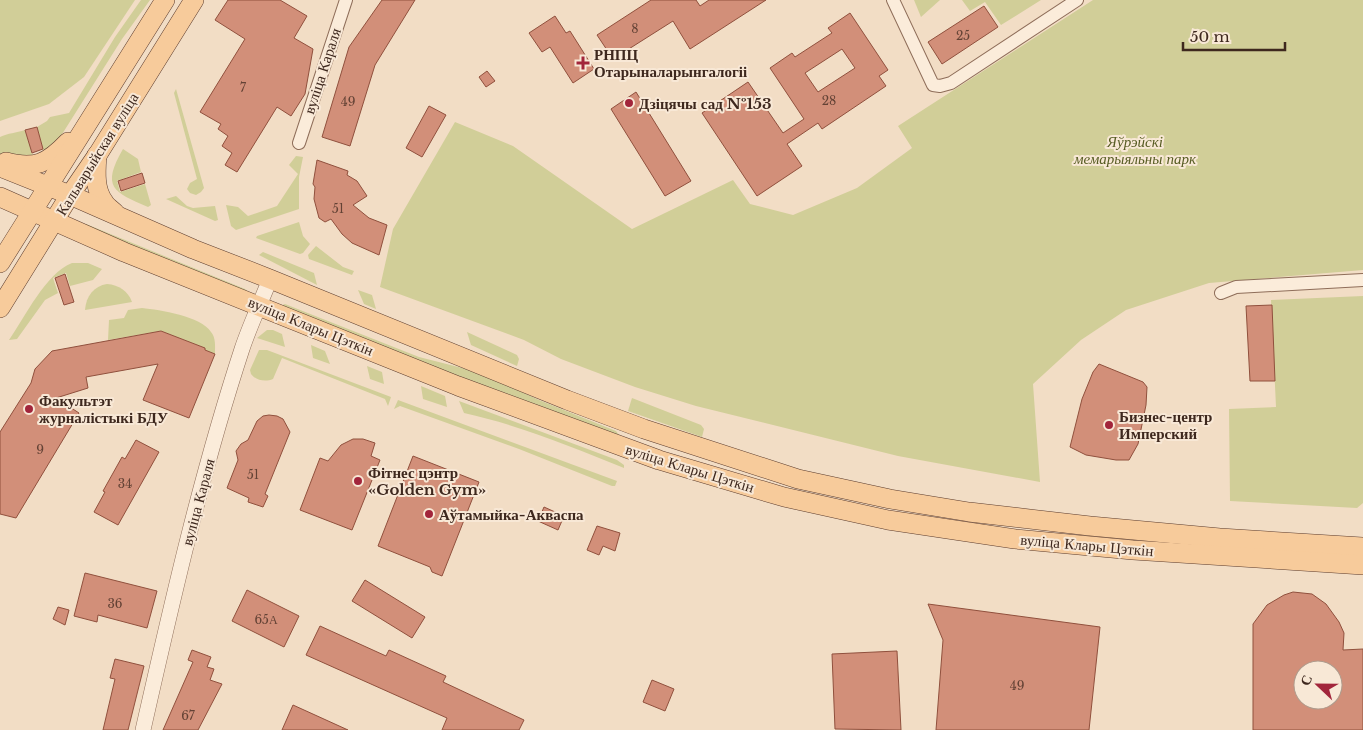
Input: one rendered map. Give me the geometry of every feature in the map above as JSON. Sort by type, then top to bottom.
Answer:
[{"type":"main road","name":"Кальварыйская вуліца","points":[[0,263],[165,0]]},
{"type":"main road","name":"Кальварыйская вуліца","points":[[0,308],[194,0]]},
{"type":"main road","points":[[0,161],[24,166],[46,161],[57,153],[88,121]]},
{"type":"main road","points":[[98,154],[96,172],[98,187],[103,202],[118,216]]},
{"type":"main road","name":"вуліца Клары Цэткін","points":[[0,168],[70,195],[193,249],[567,400],[644,429],[798,479],[890,499],[969,512],[1220,538],[1363,546]]},
{"type":"main road","name":"вуліца Клары Цэткін","points":[[0,197],[124,252],[564,426],[659,460],[784,497],[888,520],[1015,539],[1133,550],[1363,565]]},
{"type":"street","name":"вуліца Караля","points":[[298,142],[346,0]]},
{"type":"street","points":[[893,0],[933,84],[940,86],[951,83],[1077,0]]},
{"type":"street","name":"вуліца Караля","points":[[143,730],[196,508],[233,379],[246,339],[270,279]]},
{"type":"street","points":[[1222,293],[1236,287],[1363,280]]},
{"type":"green space","points":[[0,0],[135,0],[84,77],[49,104],[0,121]]},
{"type":"green space","points":[[141,0],[150,0],[122,39],[59,139],[44,156],[9,158],[0,154],[0,137],[25,130],[33,156],[44,153],[37,127],[50,117],[69,113],[115,37]]},
{"type":"green space","points":[[914,0],[940,0],[921,17]]},
{"type":"green space","points":[[962,0],[1041,0],[1001,25],[985,2],[970,11]]},
{"type":"green space","name":"Яўрэйскі мемарыяльны парк","points":[[1093,0],[1363,0],[1363,270],[1209,283],[1126,310],[1081,340],[1033,384],[1040,482],[898,456],[696,406],[635,387],[561,359],[524,340],[380,287],[393,229],[455,122],[513,146],[632,229],[733,180],[750,204],[793,215],[857,188],[912,148],[898,126]]},
{"type":"green space","points":[[176,89],[204,188],[196,195],[190,193],[187,189],[190,183],[197,179],[174,93]]},
{"type":"green space","points":[[123,149],[138,159],[141,172],[117,181],[120,192],[145,184],[151,205],[148,207],[126,197],[119,192],[114,187],[112,180],[113,172]]},
{"type":"green space","points":[[296,156],[303,157],[299,177],[299,209],[236,230],[231,226],[226,205],[238,207],[248,216],[277,206],[298,174],[289,165]]},
{"type":"green space","points":[[176,196],[187,206],[193,208],[215,206],[218,220],[215,221],[166,199]]},
{"type":"green space","points":[[299,222],[303,236],[310,244],[303,253],[300,254],[256,238],[257,236]]},
{"type":"green space","points":[[86,224],[245,289],[250,293],[247,295],[84,225]]},
{"type":"green space","points":[[316,246],[343,267],[354,271],[352,275],[309,259],[308,255]]},
{"type":"green space","points":[[263,252],[314,273],[317,285],[259,255]]},
{"type":"green space","points":[[72,263],[88,263],[102,269],[93,280],[70,286],[66,273],[53,278],[58,293],[45,300],[17,339],[9,340],[29,308],[53,276],[62,268]]},
{"type":"green space","points":[[107,284],[123,289],[132,302],[85,310],[89,296],[98,287]]},
{"type":"green space","points":[[358,290],[372,295],[376,309],[364,304]]},
{"type":"green space","points":[[1363,296],[1363,503],[1357,508],[1230,501],[1229,409],[1276,407],[1271,300]]},
{"type":"green space","points":[[285,304],[419,357],[478,372],[539,400],[616,431],[619,435],[617,437],[461,378],[280,306]]},
{"type":"green space","points":[[142,308],[180,315],[206,326],[214,337],[215,354],[205,350],[205,348],[161,331],[108,340],[109,320],[124,318],[128,310]]},
{"type":"green space","points":[[267,330],[273,330],[282,334],[285,347],[257,338]]},
{"type":"green space","points":[[467,332],[517,355],[519,359],[517,366],[471,345]]},
{"type":"green space","points":[[311,345],[325,351],[330,364],[313,358]]},
{"type":"green space","points":[[259,350],[267,350],[391,397],[388,406],[385,399],[282,358],[273,379],[264,381],[258,379],[251,374],[250,370]]},
{"type":"green space","points":[[367,366],[382,372],[384,384],[370,379]]},
{"type":"green space","points":[[421,386],[445,396],[447,407],[423,399]]},
{"type":"green space","points":[[632,398],[701,425],[704,429],[702,437],[628,411]]},
{"type":"green space","points":[[398,400],[617,481],[615,486],[612,486],[519,449],[400,406],[394,409]]},
{"type":"green space","points":[[459,401],[617,460],[624,465],[624,468],[525,430],[464,413]]},
{"type":"building","points":[[228,0],[280,0],[307,16],[294,38],[313,49],[305,94],[291,116],[277,107],[237,172],[225,165],[232,153],[222,146],[228,136],[218,129],[221,124],[200,112],[245,39],[215,20]]},
{"type":"building","points":[[382,0],[415,0],[375,65],[350,146],[322,137],[349,47]]},
{"type":"building","points":[[651,0],[696,0],[700,6],[709,0],[766,0],[690,49],[673,21],[613,59],[597,35]]},
{"type":"building","points":[[984,6],[998,27],[942,64],[928,42]]},
{"type":"building","points":[[850,13],[888,70],[879,76],[886,86],[822,129],[818,123],[787,144],[802,166],[757,196],[702,113],[748,82],[783,133],[804,119],[770,68],[792,53],[795,57],[832,33],[828,28]],"holes":[[[842,49],[855,68],[818,92],[805,73]]]},
{"type":"building","points":[[555,16],[566,33],[570,31],[594,69],[573,83],[550,47],[542,52],[529,33]]},
{"type":"building","points":[[487,71],[495,81],[486,87],[479,77]]},
{"type":"building","points":[[636,92],[691,181],[665,196],[611,109]]},
{"type":"building","points":[[429,106],[446,115],[422,157],[406,148]]},
{"type":"building","points":[[37,127],[43,149],[32,153],[25,130]]},
{"type":"building","points":[[317,160],[348,171],[347,175],[357,181],[367,196],[353,205],[369,218],[387,225],[379,255],[352,243],[342,234],[331,219],[325,222],[319,218],[314,199],[315,187],[313,184]]},
{"type":"building","points":[[142,173],[145,183],[121,191],[118,181]]},
{"type":"building","points":[[65,274],[74,302],[64,305],[55,278]]},
{"type":"building","points":[[1272,305],[1275,381],[1250,381],[1246,306]]},
{"type":"building","name":"Факультэт журналістыкі БДУ","points":[[161,331],[205,348],[205,350],[215,354],[189,418],[143,400],[158,364],[86,377],[88,388],[56,398],[79,413],[16,518],[0,514],[0,432],[31,383],[35,369],[52,351]]},
{"type":"building","name":"Бизнес-центр Имперский","points":[[1099,364],[1143,382],[1147,387],[1146,405],[1138,444],[1129,460],[1116,460],[1086,455],[1070,447],[1082,399],[1093,372]]},
{"type":"building","points":[[269,415],[283,419],[290,432],[265,494],[268,496],[263,507],[248,502],[249,498],[227,488],[238,460],[236,451],[241,444],[248,440],[257,421],[263,416]]},
{"type":"building","points":[[353,439],[363,439],[375,443],[371,456],[380,460],[352,530],[300,510],[320,458],[328,461],[341,445]]},
{"type":"building","points":[[136,440],[159,452],[118,525],[94,512],[105,492],[103,491],[122,457],[125,459]]},
{"type":"building","name":"Аўтамыйка-Акваспа","points":[[413,456],[479,482],[442,576],[432,572],[430,567],[378,546]]},
{"type":"building","points":[[544,507],[564,516],[558,530],[538,521]]},
{"type":"building","points":[[597,526],[620,533],[615,551],[603,546],[599,555],[587,550]]},
{"type":"building","points":[[85,573],[157,591],[147,628],[98,615],[97,622],[74,616]]},
{"type":"building","points":[[365,580],[425,617],[412,638],[352,601]]},
{"type":"building","points":[[247,590],[299,616],[284,647],[232,621]]},
{"type":"building","points":[[1293,592],[1312,594],[1326,604],[1339,622],[1344,633],[1343,650],[1363,649],[1363,730],[1253,730],[1253,624],[1267,605]]},
{"type":"building","points":[[928,604],[1100,627],[1089,730],[936,730],[943,640]]},
{"type":"building","points":[[58,607],[69,610],[65,625],[53,619]]},
{"type":"building","points":[[320,626],[386,656],[389,650],[446,676],[443,682],[524,720],[519,730],[442,730],[447,718],[306,655]]},
{"type":"building","points":[[192,650],[211,657],[207,667],[214,669],[210,680],[222,684],[198,730],[163,730],[193,662],[188,660]]},
{"type":"building","points":[[897,651],[901,730],[835,729],[832,654]]},
{"type":"building","points":[[115,659],[144,666],[128,730],[103,730],[115,679],[110,678]]},
{"type":"building","points":[[652,680],[674,689],[665,711],[643,702]]},
{"type":"building","points":[[293,705],[348,730],[282,730]]},
{"type":"place","name":"РНПЦ Отарыналарынгалогіі","points":[[583,63]]},
{"type":"place","name":"Дзіцячы сад №153","points":[[629,103]]},
{"type":"place","name":"Факультэт журналістыкі БДУ","points":[[29,409]]},
{"type":"place","name":"Бизнес-центр Имперский","points":[[1109,425]]},
{"type":"place","name":"Фітнес цэнтр «Golden Gym»","points":[[358,481]]},
{"type":"place","name":"Аўтамыйка-Акваспа","points":[[429,514]]}]
